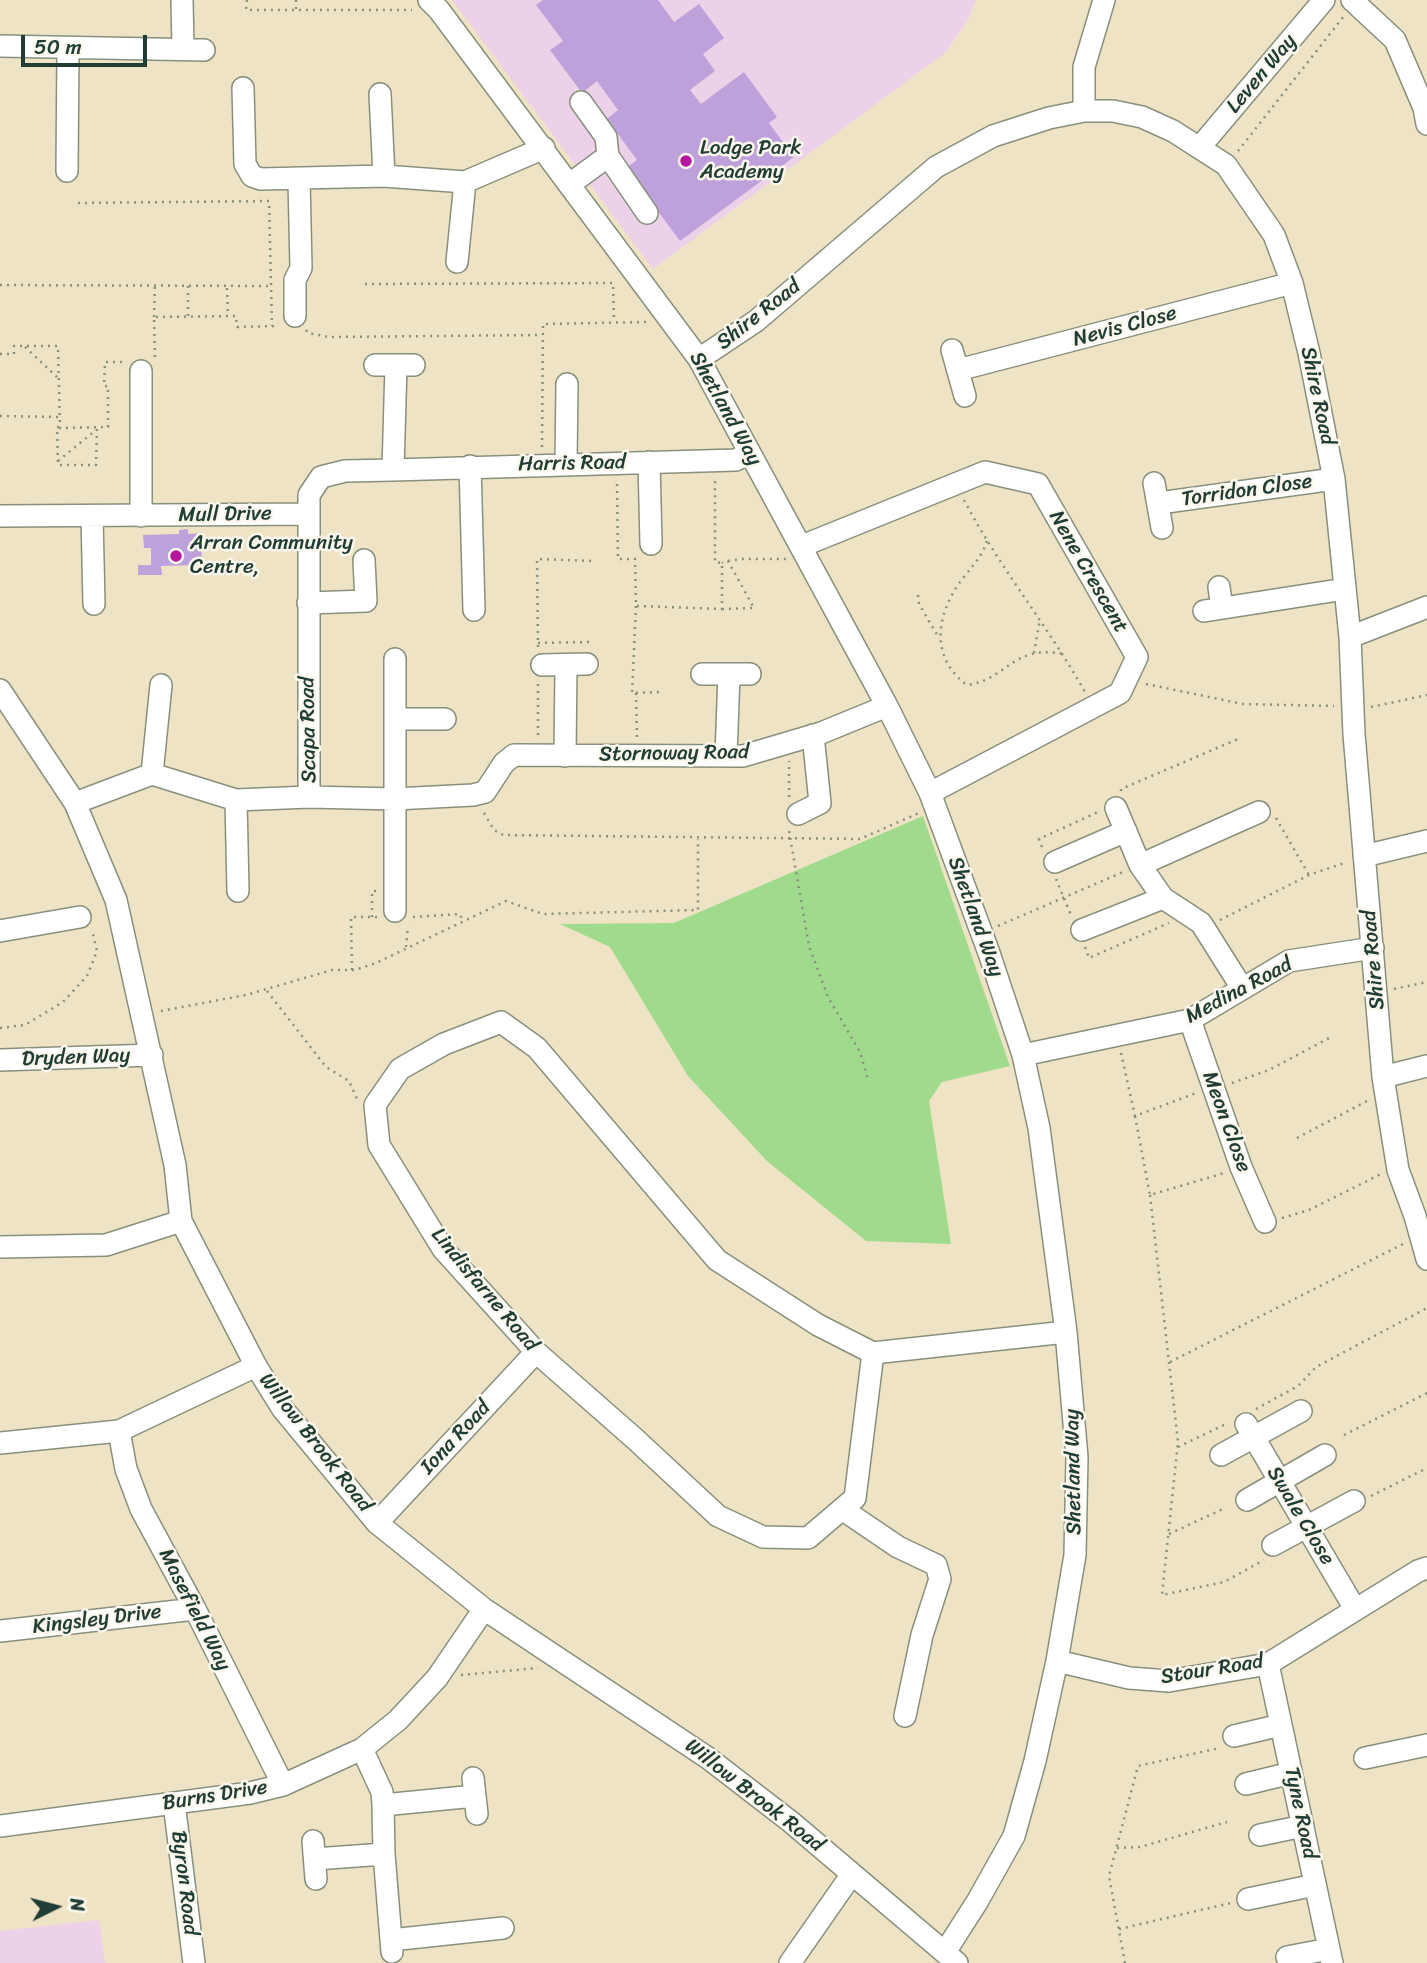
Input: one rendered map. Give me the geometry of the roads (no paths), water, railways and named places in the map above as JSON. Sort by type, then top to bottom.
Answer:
[{"type":"street","points":[[0,47],[193,49],[182,0]]},
{"type":"street","name":"Shetland Way","points":[[429,0],[544,148],[699,359],[887,706],[932,799],[982,933],[1023,1055],[1039,1128],[1066,1332],[1077,1457],[1075,1555],[1057,1661],[1035,1761],[1014,1836],[977,1902],[951,1957]]},
{"type":"street","points":[[1084,111],[1084,67],[1104,0]]},
{"type":"street","name":"Leven Way","points":[[1200,147],[1324,0]]},
{"type":"street","points":[[1354,1],[1395,40],[1424,108],[1427,124]]},
{"type":"street","points":[[67,171],[68,48]]},
{"type":"street","points":[[243,88],[245,164],[252,176],[261,179],[384,176],[465,182],[544,148]]},
{"type":"street","points":[[380,94],[384,176]]},
{"type":"street","points":[[581,102],[606,137],[608,156],[647,213]]},
{"type":"street","name":"Shire Road","points":[[699,359],[756,321],[936,167],[993,136],[1049,118],[1084,111],[1113,111],[1142,117],[1173,131],[1226,165],[1274,235],[1292,283],[1335,479],[1350,637],[1352,711],[1385,1086],[1398,1170],[1427,1259]]},
{"type":"street","points":[[570,184],[608,156]]},
{"type":"street","points":[[288,321],[295,280],[301,268],[299,179]]},
{"type":"street","points":[[457,262],[465,182]]},
{"type":"street","name":"Nevis Close","points":[[965,396],[955,360],[1292,283]]},
{"type":"street","points":[[393,470],[395,365]]},
{"type":"street","points":[[135,366],[141,516]]},
{"type":"street","points":[[566,464],[568,384]]},
{"type":"street","name":"Harris Road","points":[[308,664],[309,495],[321,477],[345,471],[736,460],[749,453]]},
{"type":"street","points":[[649,462],[651,544]]},
{"type":"street","points":[[470,466],[474,610]]},
{"type":"street","name":"Nene Crescent","points":[[803,550],[985,472],[1038,484],[1137,657],[1120,693],[932,799]]},
{"type":"street","name":"Torridon Close","points":[[1162,528],[1157,493],[1335,479]]},
{"type":"street","name":"Mull Drive","points":[[0,516],[309,514]]},
{"type":"street","points":[[92,516],[94,604]]},
{"type":"street","points":[[308,603],[366,601],[364,561]]},
{"type":"street","points":[[1215,602],[1345,589]]},
{"type":"street","points":[[1350,637],[1427,607]]},
{"type":"street","points":[[388,902],[395,799],[395,659]]},
{"type":"street","name":"Scapa Road","points":[[308,664],[309,797]]},
{"type":"street","points":[[539,666],[587,664]]},
{"type":"street","points":[[565,756],[566,665]]},
{"type":"street","points":[[702,674],[740,674],[726,756]]},
{"type":"street","points":[[75,803],[152,774],[161,685]]},
{"type":"street","name":"Willow Brook Road","points":[[0,690],[75,803],[116,900],[175,1166],[181,1221],[256,1366],[282,1408],[377,1523],[484,1609],[708,1758],[791,1822],[951,1957]]},
{"type":"street","name":"Stornoway Road","points":[[473,795],[485,792],[504,763],[514,755],[743,756],[790,744],[887,706]]},
{"type":"street","points":[[395,719],[445,719]]},
{"type":"street","points":[[792,813],[820,803],[813,736]]},
{"type":"street","name":"Scapa Road","points":[[152,774],[236,800],[309,797],[395,799],[473,795]]},
{"type":"street","points":[[236,800],[238,891]]},
{"type":"street","points":[[1116,808],[1117,834],[1163,898],[1197,921],[1242,988]]},
{"type":"street","points":[[1140,865],[1259,812]]},
{"type":"street","points":[[1051,863],[1117,834]]},
{"type":"street","points":[[1364,856],[1427,841]]},
{"type":"street","points":[[1080,932],[1163,898]]},
{"type":"street","points":[[0,931],[86,923]]},
{"type":"street","name":"Medina Road","points":[[1023,1055],[1190,1020],[1289,961],[1373,948]]},
{"type":"street","name":"Meon Close","points":[[1190,1020],[1241,1167],[1265,1222]]},
{"type":"street","name":"Lindisfarne Road","points":[[501,1022],[537,1048],[717,1260],[818,1325],[873,1353],[855,1498],[808,1538],[763,1537],[718,1516],[635,1438],[536,1352],[443,1249],[379,1145],[375,1105],[400,1069],[444,1044],[501,1022]]},
{"type":"street","name":"Dryden Way","points":[[0,1060],[152,1055]]},
{"type":"street","points":[[1385,1086],[1427,1066]]},
{"type":"street","points":[[0,1247],[106,1245],[181,1221]]},
{"type":"street","points":[[873,1353],[1066,1332]]},
{"type":"street","name":"Iona Road","points":[[377,1523],[536,1352]]},
{"type":"street","points":[[0,1443],[119,1431],[256,1366]]},
{"type":"street","points":[[1221,1455],[1245,1424],[1301,1411]]},
{"type":"street","name":"Swale Close","points":[[1245,1424],[1355,1609]]},
{"type":"street","name":"Masefield Way","points":[[119,1431],[126,1469],[141,1509],[195,1609],[283,1785]]},
{"type":"street","points":[[1247,1500],[1325,1455]]},
{"type":"street","points":[[1273,1550],[1361,1499]]},
{"type":"street","points":[[842,1509],[898,1546],[936,1565],[939,1571],[940,1579],[922,1635],[905,1716]]},
{"type":"street","name":"Stour Road","points":[[1057,1661],[1129,1678],[1169,1681],[1268,1664],[1355,1609],[1427,1568]]},
{"type":"street","name":"Kingsley Drive","points":[[0,1631],[195,1609]]},
{"type":"street","name":"Burns Drive","points":[[0,1826],[250,1793],[283,1785],[362,1749],[398,1720],[437,1678],[484,1609]]},
{"type":"street","name":"Tyne Road","points":[[1268,1664],[1331,1956]]},
{"type":"street","points":[[1234,1736],[1281,1725]]},
{"type":"street","points":[[1365,1758],[1427,1745]]},
{"type":"street","points":[[362,1749],[382,1792],[392,1946],[491,1924]]},
{"type":"street","points":[[1246,1784],[1291,1773]]},
{"type":"street","points":[[383,1805],[475,1796]]},
{"type":"street","name":"Byron Road","points":[[174,1803],[194,1963]]},
{"type":"street","points":[[1260,1835],[1303,1826]]},
{"type":"street","points":[[315,1860],[384,1854]]},
{"type":"street","points":[[790,1963],[852,1874]]},
{"type":"street","points":[[1248,1899],[1315,1885]]},
{"type":"street","points":[[1287,1957],[1331,1956]]},
{"type":"place","name":"Lodge Park Academy","points":[[686,161]]},
{"type":"place","name":"Arran Community Centre,","points":[[176,556]]}]
